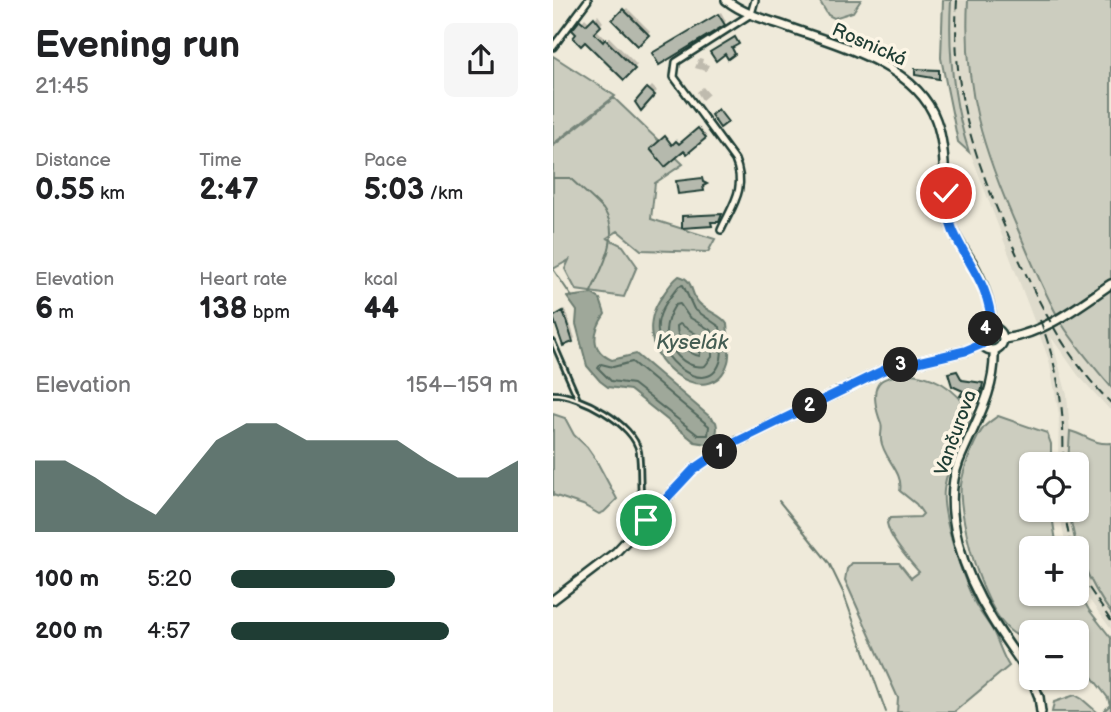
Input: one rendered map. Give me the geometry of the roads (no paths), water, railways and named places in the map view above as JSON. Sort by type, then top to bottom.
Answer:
[{"type":"street","points":[[553,47],[588,0]]},
{"type":"street","name":"Rosnická","points":[[726,0],[751,14],[880,63],[905,78],[920,92],[932,110],[940,131],[949,220],[982,281],[991,309],[992,327]]},
{"type":"street","points":[[721,230],[740,190],[741,174],[735,160],[674,77],[675,62],[751,14],[755,0]]},
{"type":"street","points":[[1004,340],[1049,325],[1111,284]]},
{"type":"street","points":[[992,327],[1001,331],[1004,340],[1000,347],[994,350],[986,348],[982,344],[982,333],[992,327]]},
{"type":"street","points":[[553,600],[616,552],[693,470],[728,446],[884,370],[965,351],[982,344]]},
{"type":"street","name":"Vančurova","points":[[994,350],[987,401],[955,474],[953,506],[961,544],[977,592],[1019,659]]},
{"type":"street","name":"Vančurova","points":[[1036,690],[1041,712]]},
{"type":"lane","points":[[553,342],[577,397]]},
{"type":"lane","points":[[553,394],[577,397],[631,434],[639,451],[640,501],[646,520]]},
{"type":"water","name":"Kyselák","points":[[679,276],[690,284],[699,303],[727,324],[728,362],[719,377],[706,383],[690,382],[675,374],[662,360],[653,343],[652,322],[659,301]]},
{"type":"water","points":[[592,294],[600,299],[605,314],[595,340],[600,351],[612,360],[636,354],[716,422],[716,434],[707,444],[695,442],[630,390],[608,387],[587,366],[576,324],[577,311],[567,297]]},
{"type":"waterway","points":[[553,178],[570,178],[603,209],[609,219],[611,241],[590,294]]},
{"type":"waterway","points":[[553,269],[572,297]]},
{"type":"waterway","points":[[779,501],[829,563],[843,592],[886,712]]},
{"type":"railway","points":[[957,0],[956,35],[962,97],[987,185],[1023,268],[1055,329],[1080,368],[1111,403]]},
{"type":"railway","points":[[1040,320],[1052,356],[1059,391],[1063,452]]},
{"type":"railway","points":[[1066,522],[1069,536]]},
{"type":"railway","points":[[1089,588],[1111,621]]}]
